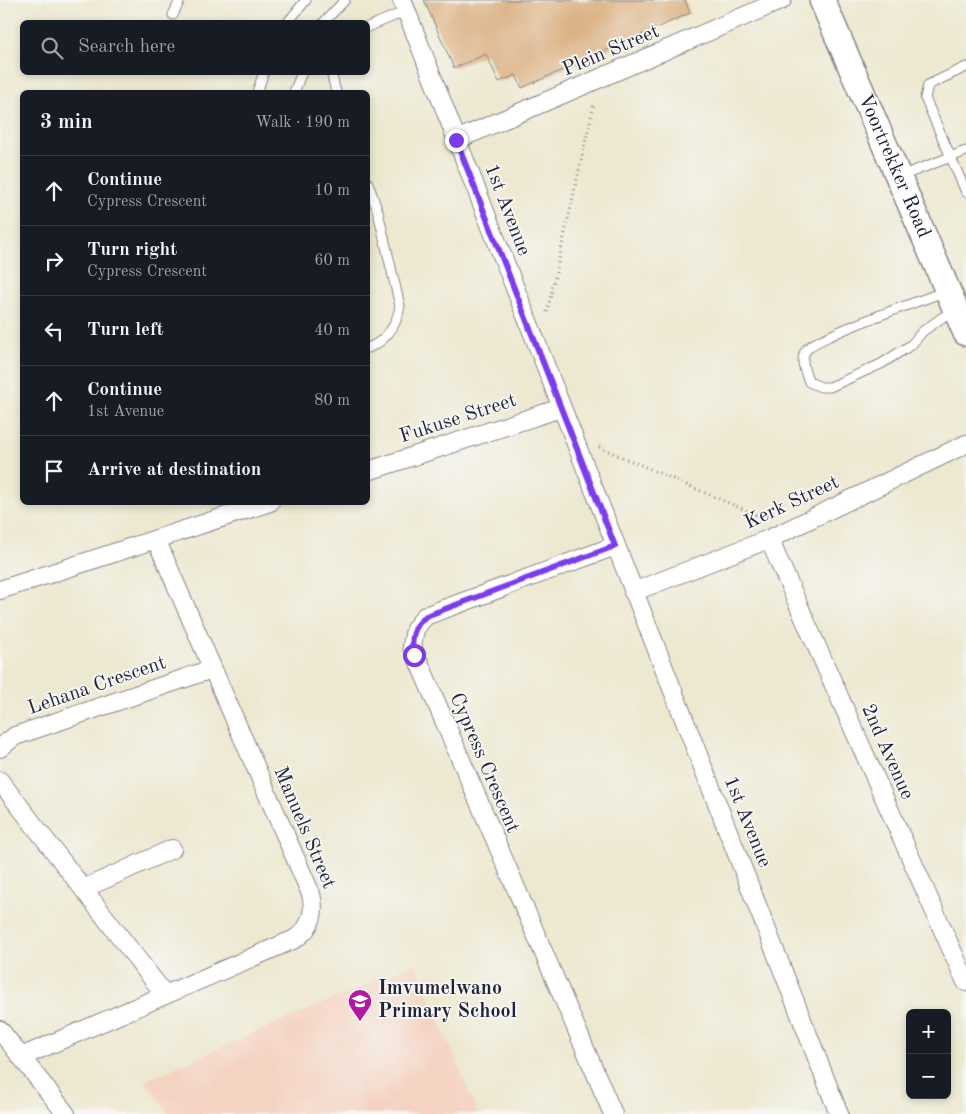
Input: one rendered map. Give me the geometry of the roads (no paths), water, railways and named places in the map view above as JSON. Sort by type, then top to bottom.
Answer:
[{"type":"main road","name":"Voortrekker Road","points":[[822,0],[966,333]]},
{"type":"street","name":"Plein Street","points":[[456,140],[782,0]]},
{"type":"street","name":"1st Avenue","points":[[404,6],[839,1114]]},
{"type":"street","name":"Fukuse Street","points":[[370,470],[561,408]]},
{"type":"street","name":"Kerk Street","points":[[633,592],[769,539],[966,444]]},
{"type":"street","points":[[0,590],[261,505]]},
{"type":"street","name":"2nd Avenue","points":[[769,539],[966,982]]},
{"type":"street","name":"Manuels Street","points":[[21,1057],[295,939],[307,929],[314,913],[311,894],[156,540]]},
{"type":"street","name":"Cypress Crescent","points":[[613,1114],[412,646],[415,629],[426,616],[615,546]]},
{"type":"street","name":"Lehana Crescent","points":[[0,748],[15,736],[212,670]]},
{"type":"street","points":[[0,781],[165,995]]},
{"type":"street","points":[[83,889],[172,849]]},
{"type":"street","points":[[0,1030],[66,1114]]},
{"type":"lane","points":[[173,15],[180,0]]},
{"type":"lane","points":[[290,20],[306,0]]},
{"type":"lane","points":[[326,20],[345,0]]},
{"type":"lane","points":[[370,26],[404,6]]},
{"type":"lane","points":[[966,67],[932,81],[926,91],[926,98],[966,192]]},
{"type":"lane","points":[[257,90],[263,75]]},
{"type":"lane","points":[[295,90],[301,75]]},
{"type":"lane","points":[[332,75],[336,90]]},
{"type":"lane","points":[[898,177],[966,151]]},
{"type":"lane","points":[[370,189],[378,212],[400,306],[398,320],[388,334],[370,347]]},
{"type":"lane","points":[[952,299],[911,345],[881,364],[830,387],[821,387],[809,382],[805,372],[804,356],[807,349],[819,341],[894,309],[952,299]]},
{"type":"place","name":"Imvumelwano Primary School","points":[[360,1022]]}]
